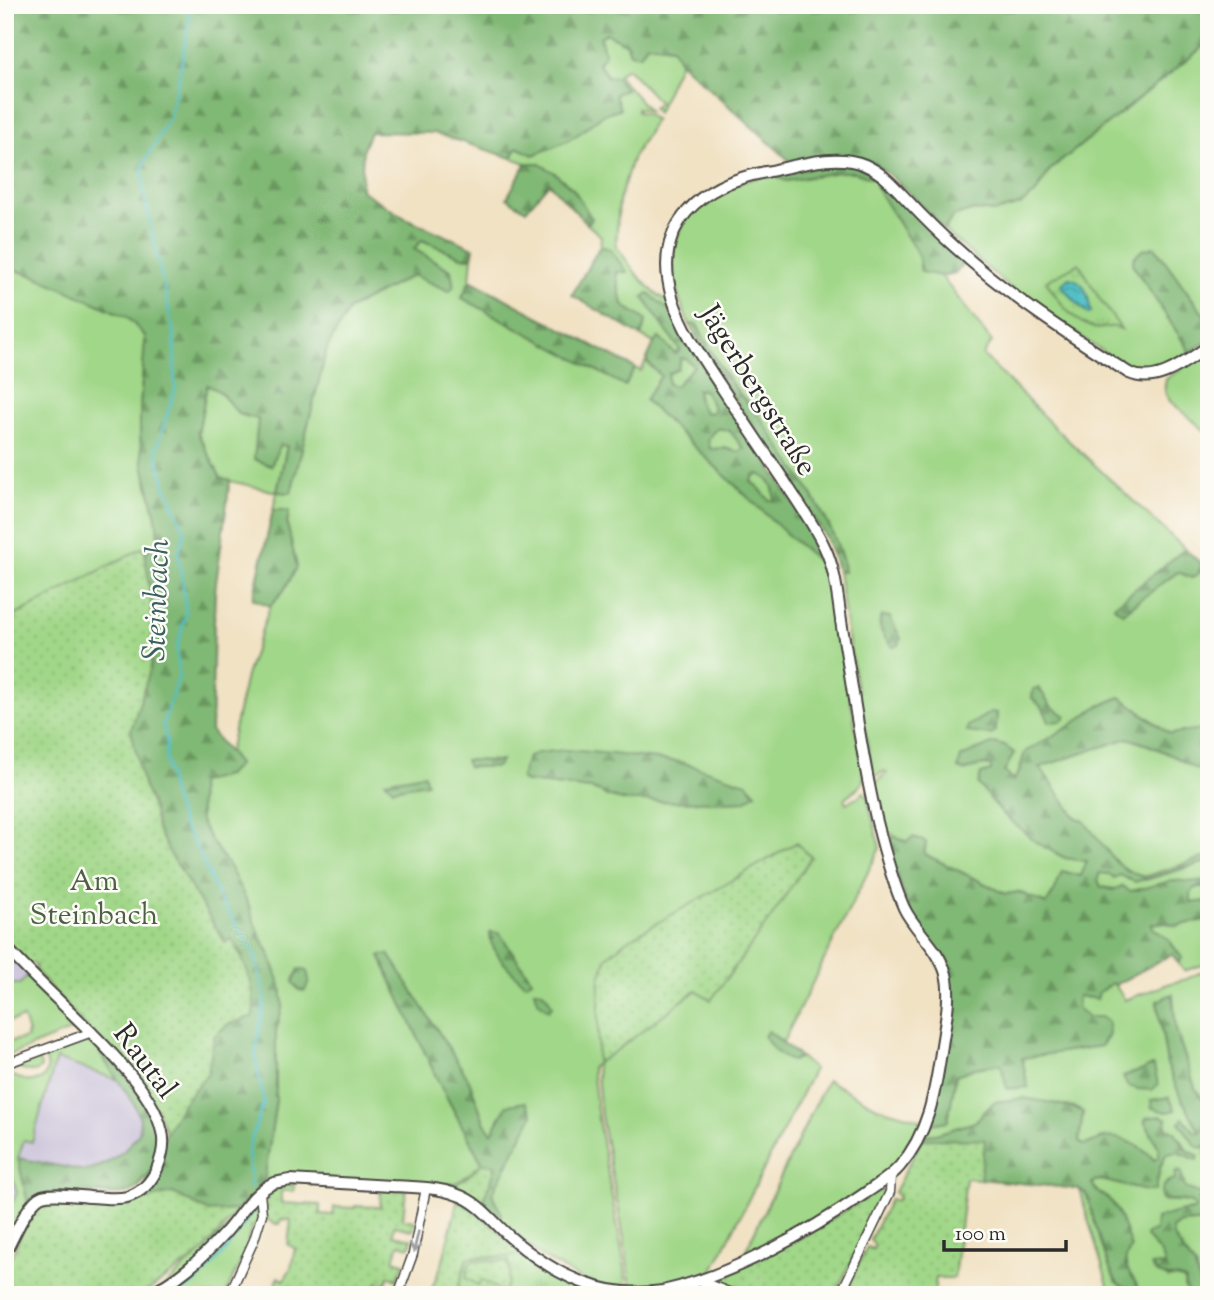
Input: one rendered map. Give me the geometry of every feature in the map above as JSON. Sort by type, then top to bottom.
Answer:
[{"type":"street","name":"Jägerbergstraße","points":[[260,1192],[273,1184],[290,1180],[426,1188],[459,1195],[554,1270],[586,1286],[627,1295],[665,1291],[700,1281],[799,1235],[891,1176],[913,1148],[929,1113],[944,1031],[947,977],[938,955],[905,911],[892,875],[878,825],[828,554],[796,498],[690,338],[673,297],[668,277],[671,241],[684,215],[700,200],[719,186],[745,176],[834,159],[851,160],[877,171],[954,247],[1008,292],[1129,373],[1149,378],[1161,374],[1209,346]]},
{"type":"street","name":"Rautal","points":[[5,946],[92,1032],[133,1077],[154,1111],[163,1134],[162,1154],[158,1165],[152,1178],[142,1189],[125,1198],[49,1195],[37,1198],[5,1253]]},
{"type":"street","points":[[5,1063],[92,1032]]},
{"type":"street","name":"Jägerbergstraße","points":[[840,1295],[890,1192],[891,1176]]},
{"type":"street","points":[[398,1295],[413,1254],[426,1188]]},
{"type":"street","points":[[145,1295],[176,1279],[204,1256],[260,1192]]},
{"type":"street","points":[[229,1295],[254,1240],[262,1214],[260,1192]]},
{"type":"street","points":[[700,1281],[736,1295]]},
{"type":"shaded area","points":[[5,954],[28,975],[20,984],[5,984]]},
{"type":"shaded area","points":[[56,1058],[118,1080],[134,1104],[140,1119],[139,1133],[124,1151],[105,1164],[85,1171],[18,1158],[24,1140],[33,1141]]},
{"type":"shaded area","points":[[5,1177],[12,1177],[17,1193],[5,1219]]},
{"type":"green space","points":[[5,5],[1209,5],[1209,42],[1050,170],[1035,194],[1020,205],[995,212],[973,210],[952,217],[944,230],[902,186],[864,160],[852,157],[792,163],[680,62],[672,47],[647,44],[640,55],[630,53],[627,44],[606,33],[600,37],[605,55],[598,63],[607,77],[616,77],[626,89],[615,94],[620,109],[600,117],[559,145],[533,155],[517,147],[512,158],[434,133],[370,132],[363,149],[361,190],[405,218],[474,248],[472,258],[462,257],[422,240],[414,249],[451,271],[454,286],[449,291],[413,275],[349,309],[327,348],[291,493],[277,492],[287,446],[280,445],[271,466],[254,459],[258,419],[239,414],[219,391],[207,385],[198,434],[221,478],[230,480],[215,591],[211,731],[238,764],[226,775],[199,782],[200,821],[230,868],[249,906],[281,987],[283,1005],[276,1031],[276,1100],[264,1182],[238,1210],[209,1212],[173,1193],[144,1200],[125,1201],[144,1191],[166,1132],[183,1103],[208,1073],[214,1036],[227,1025],[252,1016],[231,939],[226,944],[157,829],[153,808],[143,785],[131,730],[146,683],[153,621],[145,552],[158,543],[155,513],[141,447],[140,416],[145,336],[127,317],[35,276],[5,267]]},
{"type":"green space","points":[[606,33],[627,44],[630,53],[640,55],[647,44],[672,47],[680,62],[657,113],[653,108],[659,102],[627,68],[618,75],[649,111],[637,108],[637,112],[647,114],[655,120],[632,159],[619,201],[616,246],[638,276],[670,303],[675,315],[643,297],[680,350],[676,355],[659,338],[654,343],[641,336],[646,320],[624,306],[620,295],[616,271],[626,271],[610,250],[600,246],[601,236],[587,224],[592,218],[538,163],[526,163],[512,158],[517,147],[533,154],[572,138],[596,118],[612,110],[615,94],[625,89],[605,73],[600,63],[599,37]]},
{"type":"green space","points":[[1209,42],[1209,322],[1155,247],[1143,250],[1134,257],[1133,265],[1190,352],[1166,368],[1157,365],[1153,367],[1155,371],[1134,370],[1106,354],[1009,287],[944,230],[952,217],[974,210],[995,212],[1020,205],[1035,194],[1050,170]]},
{"type":"green space","points":[[526,163],[538,163],[555,173],[574,190],[592,219],[587,224],[549,183],[526,210],[507,198]]},
{"type":"green space","points":[[834,163],[850,163],[874,174],[870,178],[855,172],[837,172],[786,181],[778,178],[777,174]]},
{"type":"green space","points":[[837,172],[877,176],[919,256],[921,271],[941,276],[992,342],[983,355],[1056,429],[1185,549],[1114,607],[1123,613],[1178,571],[1192,577],[1206,568],[1209,570],[1209,728],[1170,734],[1120,697],[1095,708],[1026,752],[1014,780],[1004,772],[1013,753],[964,771],[982,765],[991,766],[1003,814],[1037,843],[1065,858],[1087,861],[1081,876],[1060,876],[1046,904],[1019,892],[1006,894],[924,854],[926,843],[906,842],[893,834],[885,835],[874,784],[887,773],[885,771],[873,775],[838,571],[843,561],[828,524],[754,409],[722,369],[697,324],[690,325],[680,300],[674,277],[673,256],[677,237],[686,220],[701,204],[720,192],[753,178],[777,174],[786,181]]},
{"type":"green space","points":[[877,176],[965,261],[956,273],[941,276],[921,272],[919,256],[875,186]]},
{"type":"green space","points":[[422,240],[462,257],[472,258],[470,280],[462,297],[624,385],[635,368],[641,371],[646,361],[661,376],[645,400],[791,538],[826,562],[864,774],[860,786],[844,799],[846,803],[864,792],[867,796],[880,848],[783,1042],[768,1031],[792,1061],[800,1057],[814,1069],[712,1272],[654,1289],[631,1288],[601,1116],[596,1064],[592,1067],[598,1119],[625,1268],[626,1281],[624,1287],[619,1290],[586,1282],[539,1255],[498,1218],[492,1194],[507,1105],[492,1133],[485,1124],[469,1080],[438,1081],[482,1163],[457,1182],[437,1185],[273,1178],[264,1182],[276,1100],[276,1031],[283,1005],[281,987],[249,906],[200,822],[199,781],[227,776],[238,765],[229,752],[246,676],[270,606],[284,590],[297,567],[287,524],[289,510],[273,510],[277,492],[221,479],[198,434],[207,385],[219,391],[239,414],[258,419],[280,444],[287,446],[277,491],[291,493],[327,348],[349,309],[413,275],[448,290],[451,270],[414,249]],"holes":[[[521,780],[745,801],[626,801],[591,789]],[[796,843],[711,1000],[697,990],[598,1062],[600,979],[726,884]]]},
{"type":"green space","points":[[600,246],[610,249],[627,272],[616,272],[620,295],[624,306],[646,320],[641,336],[572,295]]},
{"type":"green space","points":[[1155,247],[1209,322],[1209,341],[1190,352],[1133,265],[1134,257],[1143,250]]},
{"type":"green space","points":[[1079,263],[1121,329],[1097,329],[1079,321],[1061,303],[1046,281]]},
{"type":"green space","points":[[5,267],[35,276],[128,317],[146,336],[140,432],[158,543],[145,552],[142,548],[5,621]]},
{"type":"green space","points":[[470,280],[635,368],[625,386],[462,298]]},
{"type":"green space","points":[[648,293],[675,315],[818,543],[826,562],[817,560],[791,538],[645,400],[661,376],[646,361],[654,343],[659,338],[676,354],[680,350],[643,297]],"holes":[[[681,358],[694,366],[675,386],[668,384],[668,374],[678,369]],[[697,389],[705,391],[714,409],[711,413],[704,412],[699,403]],[[719,428],[730,431],[744,449],[738,452],[724,448],[710,449],[708,439]],[[759,474],[769,481],[774,491],[774,500],[769,500],[751,482],[754,475]]]},
{"type":"green space","points":[[696,324],[726,377],[761,418],[816,501],[835,539],[844,572],[838,571],[827,539],[716,371],[690,325]]},
{"type":"green space","points":[[1209,350],[1209,434],[1170,401],[1165,388],[1166,379]]},
{"type":"green space","points":[[681,358],[695,366],[675,387],[668,384],[668,374],[680,363]]},
{"type":"green space","points":[[697,388],[705,391],[714,409],[711,413],[704,412],[699,403]]},
{"type":"green space","points":[[719,428],[730,431],[744,449],[738,452],[724,448],[710,450],[708,439]]},
{"type":"green space","points":[[759,474],[771,484],[774,500],[769,500],[751,482],[754,475]]},
{"type":"green space","points":[[273,510],[289,510],[287,524],[297,567],[284,590],[270,606],[253,599]]},
{"type":"green space","name":"Am Steinbach","points":[[142,548],[145,552],[153,621],[151,666],[131,730],[143,785],[153,808],[157,829],[169,852],[225,943],[232,939],[237,948],[249,976],[254,1005],[253,1016],[227,1025],[214,1036],[208,1073],[183,1103],[166,1132],[157,1109],[35,970],[36,966],[33,963],[28,965],[5,940],[5,621]]},
{"type":"green space","points":[[1185,549],[1206,568],[1192,578],[1178,572],[1122,613],[1114,606]]},
{"type":"green space","points":[[881,616],[890,617],[901,639],[899,645],[893,647],[884,637],[880,629]]},
{"type":"green space","points":[[1039,688],[1051,706],[1066,716],[1062,721],[1049,722],[1043,708],[1032,698],[1033,689]]},
{"type":"green space","points":[[1120,697],[1170,734],[1209,728],[1209,773],[1128,738],[1040,767],[1075,817],[1084,821],[1116,862],[1127,871],[1143,877],[1209,856],[1209,861],[1135,882],[1120,875],[1114,878],[1099,873],[1101,887],[1113,890],[1122,886],[1130,891],[1169,882],[1209,879],[1209,887],[1194,888],[1191,903],[1209,901],[1209,919],[1176,926],[1164,922],[1151,924],[1169,940],[1182,958],[1178,963],[1172,954],[1115,985],[1112,983],[1099,992],[1097,999],[1078,996],[1077,1008],[1088,1017],[1101,1017],[1108,1021],[1109,1036],[1101,1046],[1022,1058],[1028,1087],[1007,1089],[1001,1064],[975,1068],[956,1075],[948,1121],[930,1124],[952,990],[909,909],[896,874],[889,839],[896,837],[906,842],[913,837],[926,842],[924,854],[1006,894],[1019,892],[1046,904],[1062,871],[1081,876],[1087,861],[1065,858],[1037,843],[1003,814],[978,784],[981,774],[991,771],[991,766],[982,765],[964,771],[958,768],[961,757],[994,743],[1005,746],[1014,753],[1004,772],[1014,780],[1025,752],[1095,708]]},
{"type":"green space","points":[[991,712],[997,713],[996,731],[991,735],[967,732],[968,726]]},
{"type":"green space","points":[[1128,738],[1209,773],[1209,856],[1147,876],[1130,871],[1116,861],[1086,830],[1040,767]]},
{"type":"green space","points":[[565,750],[681,762],[747,783],[756,793],[745,801],[626,801],[591,789],[521,780],[528,757],[537,753]]},
{"type":"green space","points":[[465,760],[501,761],[496,767],[468,767]]},
{"type":"green space","points":[[424,774],[427,783],[393,789],[385,781]]},
{"type":"green space","points":[[796,843],[811,857],[711,1000],[696,990],[597,1063],[600,978],[607,957],[627,940]]},
{"type":"green space","points":[[1209,861],[1209,879],[1201,882],[1130,891],[1101,887],[1098,880],[1099,873],[1120,874],[1129,880],[1146,880]]},
{"type":"green space","points":[[1209,887],[1209,901],[1191,903],[1194,888]]},
{"type":"green space","points":[[1209,919],[1209,963],[1184,971],[1178,963],[1181,957],[1169,940],[1150,924],[1164,922],[1176,926]]},
{"type":"green space","points":[[490,932],[499,933],[532,980],[525,984],[502,961],[493,947]]},
{"type":"green space","points":[[389,954],[469,1080],[485,1124],[492,1133],[507,1105],[526,1102],[533,1115],[492,1194],[502,1214],[498,1218],[482,1203],[495,1166],[482,1163],[438,1081],[380,956]]},
{"type":"green space","points":[[1209,968],[1209,1108],[1195,1088],[1176,1030],[1173,994],[1157,1001],[1167,1064],[1200,1133],[1191,1138],[1195,1145],[1205,1146],[1209,1195],[1207,1197],[1185,1188],[1181,1172],[1162,1200],[1191,1202],[1196,1207],[1195,1210],[1171,1215],[1146,1236],[1162,1254],[1168,1278],[1177,1276],[1185,1280],[1187,1293],[1190,1295],[1111,1295],[1079,1189],[1087,1194],[1108,1263],[1117,1282],[1129,1289],[1137,1286],[1126,1267],[1124,1233],[1117,1209],[1092,1185],[1094,1181],[1101,1180],[1147,1191],[1157,1184],[1166,1154],[1178,1152],[1198,1156],[1187,1150],[1181,1139],[1145,1122],[1159,1148],[1159,1157],[1154,1160],[1147,1152],[1102,1138],[1083,1145],[1079,1141],[1083,1112],[1073,1107],[994,1102],[975,1122],[924,1135],[930,1124],[948,1121],[955,1075],[975,1068],[1001,1064],[1028,1087],[1021,1058],[1101,1046],[1101,1017],[1088,1017],[1077,1008],[1078,996],[1099,992],[1112,983],[1125,1000],[1187,979]],"holes":[[[1169,1097],[1175,1110],[1166,1112],[1151,1100]]]},
{"type":"green space","points":[[299,969],[307,971],[309,980],[305,991],[299,990],[293,982]]},
{"type":"green space","points":[[28,975],[77,1024],[75,1029],[5,1057],[5,1038],[7,1042],[27,1038],[28,1033],[23,1018],[5,1022],[5,984],[20,984]]},
{"type":"green space","points":[[534,990],[541,991],[548,997],[552,1006],[548,1010],[538,1001]]},
{"type":"green space","points":[[1172,994],[1176,1030],[1195,1088],[1209,1108],[1209,1180],[1205,1146],[1200,1148],[1195,1145],[1180,1123],[1183,1118],[1196,1133],[1200,1132],[1180,1096],[1167,1064],[1157,1001]]},
{"type":"green space","points":[[768,1031],[800,1057],[792,1061],[779,1054],[764,1036]]},
{"type":"green space","points":[[89,1037],[105,1049],[101,1055],[118,1080],[56,1059],[32,1142],[24,1140],[18,1158],[28,1204],[5,1247],[5,1219],[17,1193],[5,1152],[5,1117],[9,1116],[8,1104],[5,1104],[5,1073],[29,1081],[40,1080],[48,1068],[42,1054]]},
{"type":"green space","points":[[105,1049],[138,1090],[154,1121],[158,1137],[157,1154],[151,1171],[140,1186],[127,1193],[79,1194],[28,1204],[18,1158],[85,1171],[105,1164],[124,1151],[139,1133],[140,1119],[134,1104],[101,1055]]},
{"type":"green space","points":[[32,1058],[39,1061],[41,1067],[36,1072],[13,1068],[13,1066]]},
{"type":"green space","points":[[1152,1066],[1158,1084],[1152,1090],[1128,1086],[1123,1077]]},
{"type":"green space","points":[[827,1080],[879,1108],[922,1120],[901,1159],[885,1175],[842,1205],[742,1258]]},
{"type":"green space","points":[[1169,1097],[1175,1110],[1166,1112],[1152,1108],[1151,1100]]},
{"type":"green space","points":[[1025,1098],[1063,1105],[1083,1112],[1079,1141],[1083,1145],[1104,1138],[1118,1138],[1138,1147],[1154,1160],[1159,1157],[1159,1148],[1145,1122],[1146,1118],[1161,1116],[1167,1119],[1166,1127],[1175,1132],[1187,1150],[1199,1156],[1197,1160],[1178,1152],[1166,1154],[1155,1191],[1101,1180],[1092,1184],[1096,1191],[1113,1204],[1121,1220],[1131,1248],[1126,1264],[1137,1287],[1135,1289],[1122,1286],[1115,1278],[1105,1256],[1086,1194],[1079,1189],[980,1179],[985,1140],[922,1139],[924,1135],[975,1122],[994,1102]]},
{"type":"green space","points":[[922,1139],[985,1140],[980,1179],[966,1178],[954,1278],[936,1278],[934,1295],[843,1295],[867,1247],[873,1249],[875,1245],[870,1240],[890,1199],[896,1201],[899,1197],[894,1192]]},
{"type":"green space","points":[[482,1163],[495,1165],[482,1203],[464,1191],[449,1187],[467,1177]]},
{"type":"green space","points":[[1176,1171],[1181,1172],[1185,1188],[1209,1195],[1209,1221],[1180,1223],[1172,1229],[1173,1236],[1195,1267],[1200,1286],[1209,1292],[1209,1295],[1190,1295],[1184,1287],[1185,1280],[1162,1275],[1151,1265],[1165,1267],[1161,1254],[1146,1236],[1155,1231],[1156,1219],[1194,1210],[1195,1207],[1184,1201],[1162,1200],[1162,1189],[1165,1184],[1175,1179]]},
{"type":"green space","points":[[294,1183],[294,1191],[281,1191],[281,1203],[320,1205],[320,1214],[333,1215],[334,1207],[380,1207],[381,1189],[406,1190],[403,1219],[415,1221],[413,1230],[394,1226],[393,1235],[412,1239],[410,1247],[399,1244],[394,1260],[404,1263],[397,1280],[389,1276],[386,1284],[378,1282],[369,1295],[270,1295],[279,1277],[284,1280],[291,1268],[295,1248],[288,1245],[291,1220],[281,1219],[279,1224],[274,1224],[264,1217],[269,1192],[272,1188]]},
{"type":"green space","points":[[881,1189],[884,1194],[835,1295],[741,1295],[711,1284],[711,1281],[800,1238]]},
{"type":"green space","points":[[173,1193],[209,1212],[238,1210],[203,1252],[149,1290],[134,1295],[5,1293],[5,1270],[32,1210],[42,1201],[144,1200]]},
{"type":"green space","points":[[458,1199],[482,1216],[521,1252],[508,1257],[467,1258],[456,1295],[429,1295],[442,1264]]},
{"type":"green space","points":[[249,1208],[259,1214],[256,1227],[252,1226],[248,1240],[250,1242],[225,1295],[155,1295]]},
{"type":"green space","points":[[1209,1221],[1209,1292],[1200,1287],[1195,1267],[1172,1236],[1172,1228],[1179,1223]]},
{"type":"green space","points":[[521,1252],[559,1276],[599,1295],[456,1295],[467,1258],[501,1257]]},
{"type":"green space","points":[[509,1261],[509,1281],[503,1292],[482,1280],[478,1285],[466,1278],[470,1262]]},
{"type":"water","points":[[1069,278],[1075,279],[1083,286],[1091,313],[1088,314],[1063,288],[1062,284]]},
{"type":"waterway","name":"Steinbach","points":[[192,5],[169,118],[143,165],[143,188],[174,335],[175,390],[156,450],[165,485],[185,531],[178,555],[186,613],[177,648],[179,675],[163,724],[172,793],[182,824],[196,846],[218,896],[254,953],[265,997],[255,1055],[264,1101],[248,1150],[251,1188]]},
{"type":"waterway","name":"Steinbach","points":[[178,1295],[210,1269],[251,1214]]}]
